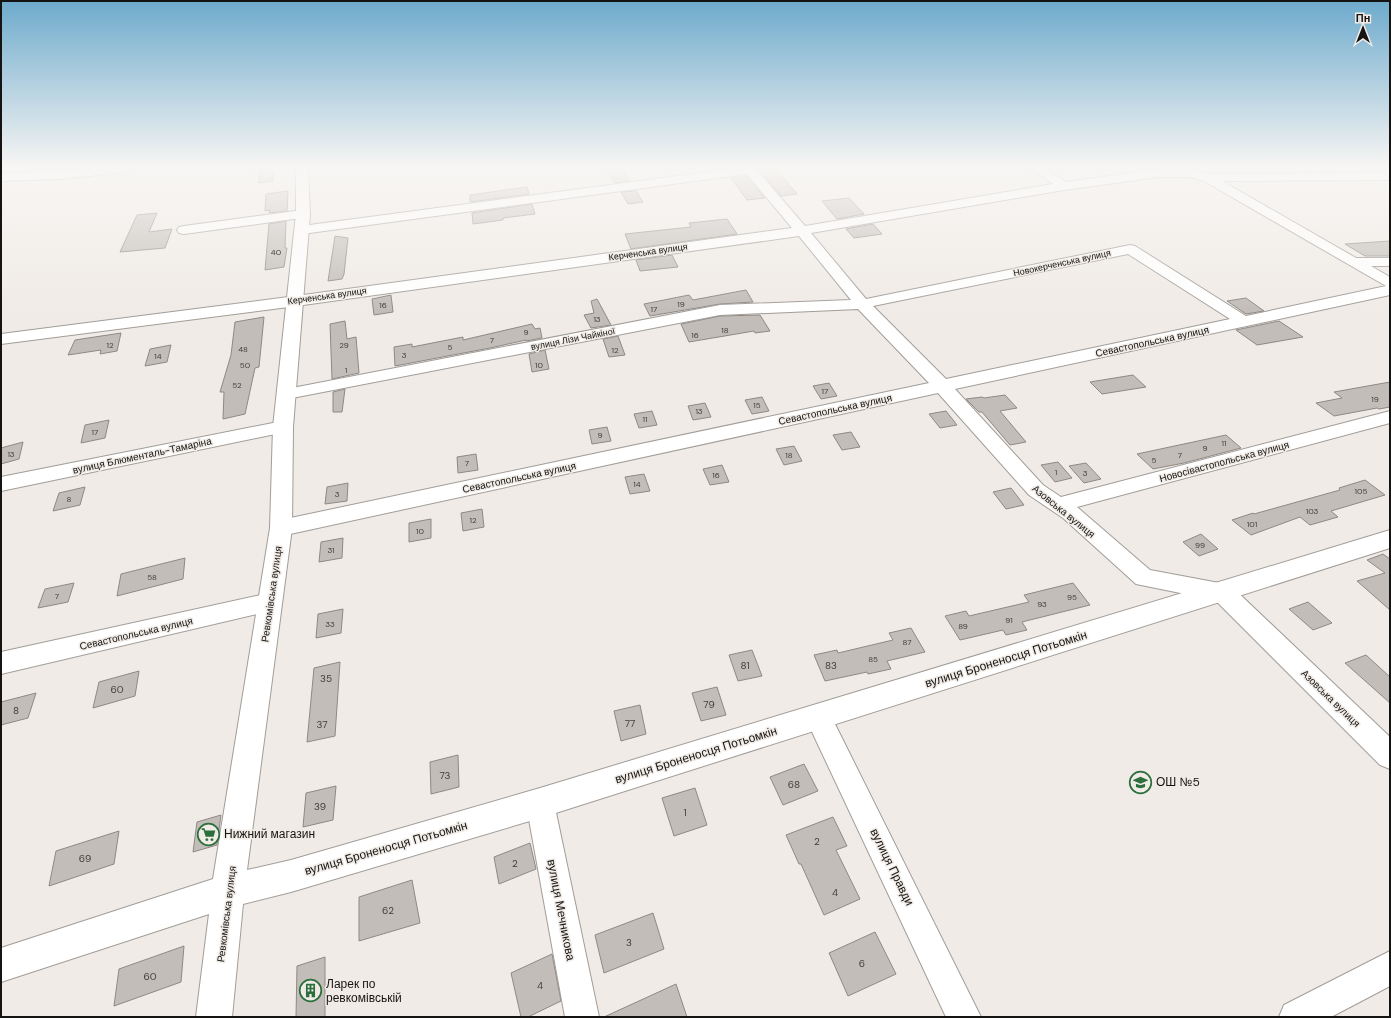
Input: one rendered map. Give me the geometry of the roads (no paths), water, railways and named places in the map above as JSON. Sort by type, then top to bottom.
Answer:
[{"type":"street","name":"Ревкомівська вулиця","points":[[214,1017],[228,891],[281,528],[284,427],[296,301],[302,216]]},
{"type":"street","points":[[184,230],[302,222],[357,216]]},
{"type":"street","name":"Азовська вулиця","points":[[789,216],[862,304],[942,386],[1036,490],[1070,513],[1144,578],[1222,592],[1390,756]]},
{"type":"street","name":"Керченська вулиця","points":[[1,339],[296,301],[802,231],[892,216]]},
{"type":"street","points":[[1272,216],[1390,283]]},
{"type":"street","name":"Новокерченська вулиця","points":[[862,304],[1130,249],[1244,321]]},
{"type":"street","points":[[1355,262],[1390,262]]},
{"type":"street","name":"Севастопольська вулиця","points":[[281,528],[1390,290]]},
{"type":"street","name":"вулиця Лізи Чайкіної","points":[[287,394],[720,310],[862,304]]},
{"type":"street","name":"Новосівастопольська вулиця","points":[[1058,505],[1390,417]]},
{"type":"street","name":"вулиця Блюменталь-Тамаріна","points":[[1,484],[284,427]]},
{"type":"street","name":"вулиця Броненосця Потьомкін","points":[[1,965],[228,891],[291,876],[540,803],[1390,539]]},
{"type":"street","name":"Севастопольська вулиця","points":[[1,663],[270,602]]},
{"type":"street","name":"вулиця Правди","points":[[818,717],[964,1017]]},
{"type":"street","name":"вулиця Мечникова","points":[[540,803],[582,1017]]},
{"type":"street","points":[[1296,1017],[1390,968]]},
{"type":"place","name":"ОШ №5","points":[[1141,782]]},
{"type":"place","name":"Нижний магазин","points":[[208,834]]},
{"type":"place","name":"Ларек по ревкомівській","points":[[311,991]]}]
